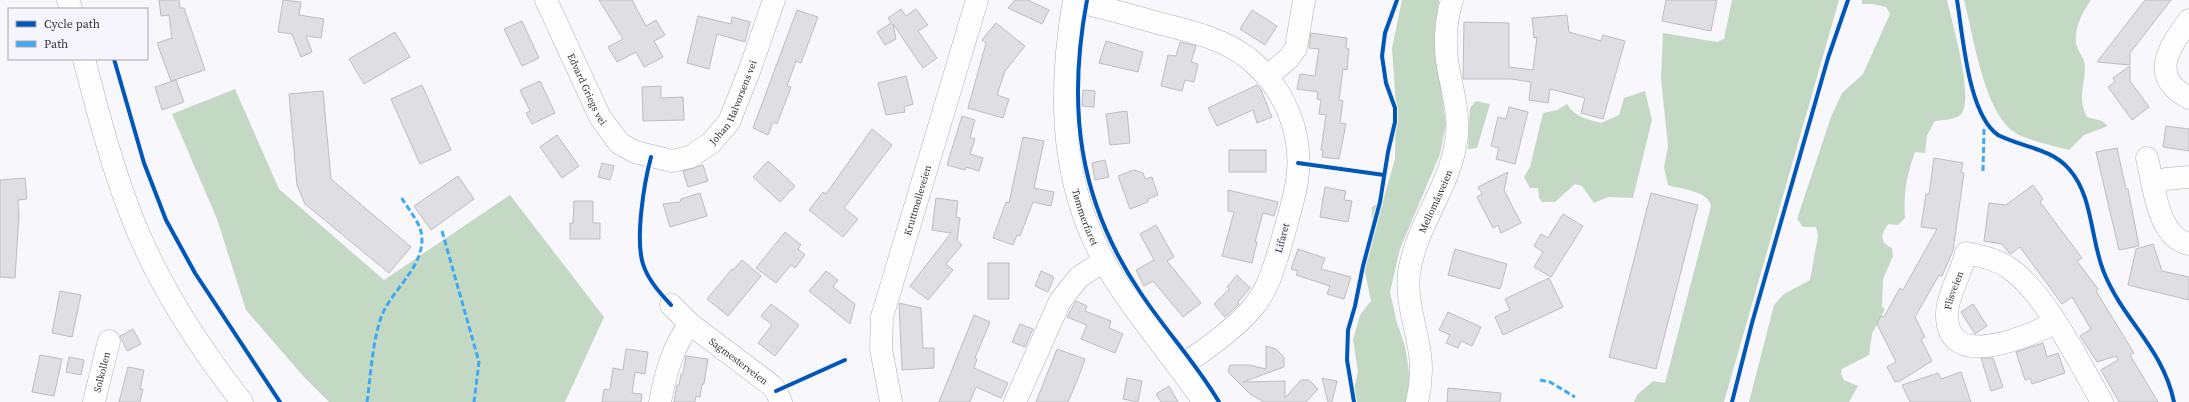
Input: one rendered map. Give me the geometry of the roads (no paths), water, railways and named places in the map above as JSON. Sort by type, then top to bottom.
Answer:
[{"type":"street","name":"Edvard Griegs vei","points":[[546,0],[600,117],[619,143],[635,152],[651,157]]},
{"type":"street","name":"Johan Halvorsens vei","points":[[651,157],[672,161],[690,157],[711,143],[729,122],[750,69],[774,0]]},
{"type":"street","name":"Kruttmølleveien","points":[[891,402],[881,349],[880,328],[883,312],[977,0]]},
{"type":"street","name":"Lifaret","points":[[1074,0],[1204,36],[1236,50],[1267,77],[1282,97],[1291,116],[1297,142],[1298,158],[1294,194],[1277,258],[1268,281],[1255,306],[1232,327],[1179,367]]},
{"type":"street","name":"Tømmerfaret","points":[[1074,0],[1065,58],[1063,104],[1068,156],[1078,197],[1090,233],[1104,261],[1127,299],[1204,402]]},
{"type":"street","points":[[1267,77],[1289,58],[1296,48],[1304,0]]},
{"type":"street","name":"Mellomåsveien","points":[[1418,402],[1421,369],[1410,307],[1408,283],[1415,249],[1448,172],[1457,135],[1457,111],[1446,53],[1448,20],[1452,0]]},
{"type":"street","points":[[2189,20],[2169,49],[2165,61],[2167,76],[2172,85],[2189,98]]},
{"type":"street","points":[[84,60],[106,143],[141,240],[167,293],[186,324],[206,355],[242,402]]},
{"type":"street","points":[[2148,158],[2159,207],[2168,230],[2178,241],[2189,244]]},
{"type":"street","points":[[2154,184],[2166,180],[2189,177]]},
{"type":"street","name":"Flisveien","points":[[2055,323],[2018,337],[1983,347],[1968,347],[1963,344],[1954,335],[1947,314],[1966,253],[1998,262],[2019,276],[2028,285],[2055,323],[2102,402]]},
{"type":"street","points":[[1015,402],[1040,342],[1063,296],[1078,277],[1104,261]]},
{"type":"street","name":"Sagmesterveien","points":[[671,305],[690,324],[771,385],[781,402]]},
{"type":"street","points":[[660,402],[672,353],[680,337],[690,324]]},
{"type":"street","name":"Solkollen","points":[[94,402],[109,341]]}]
